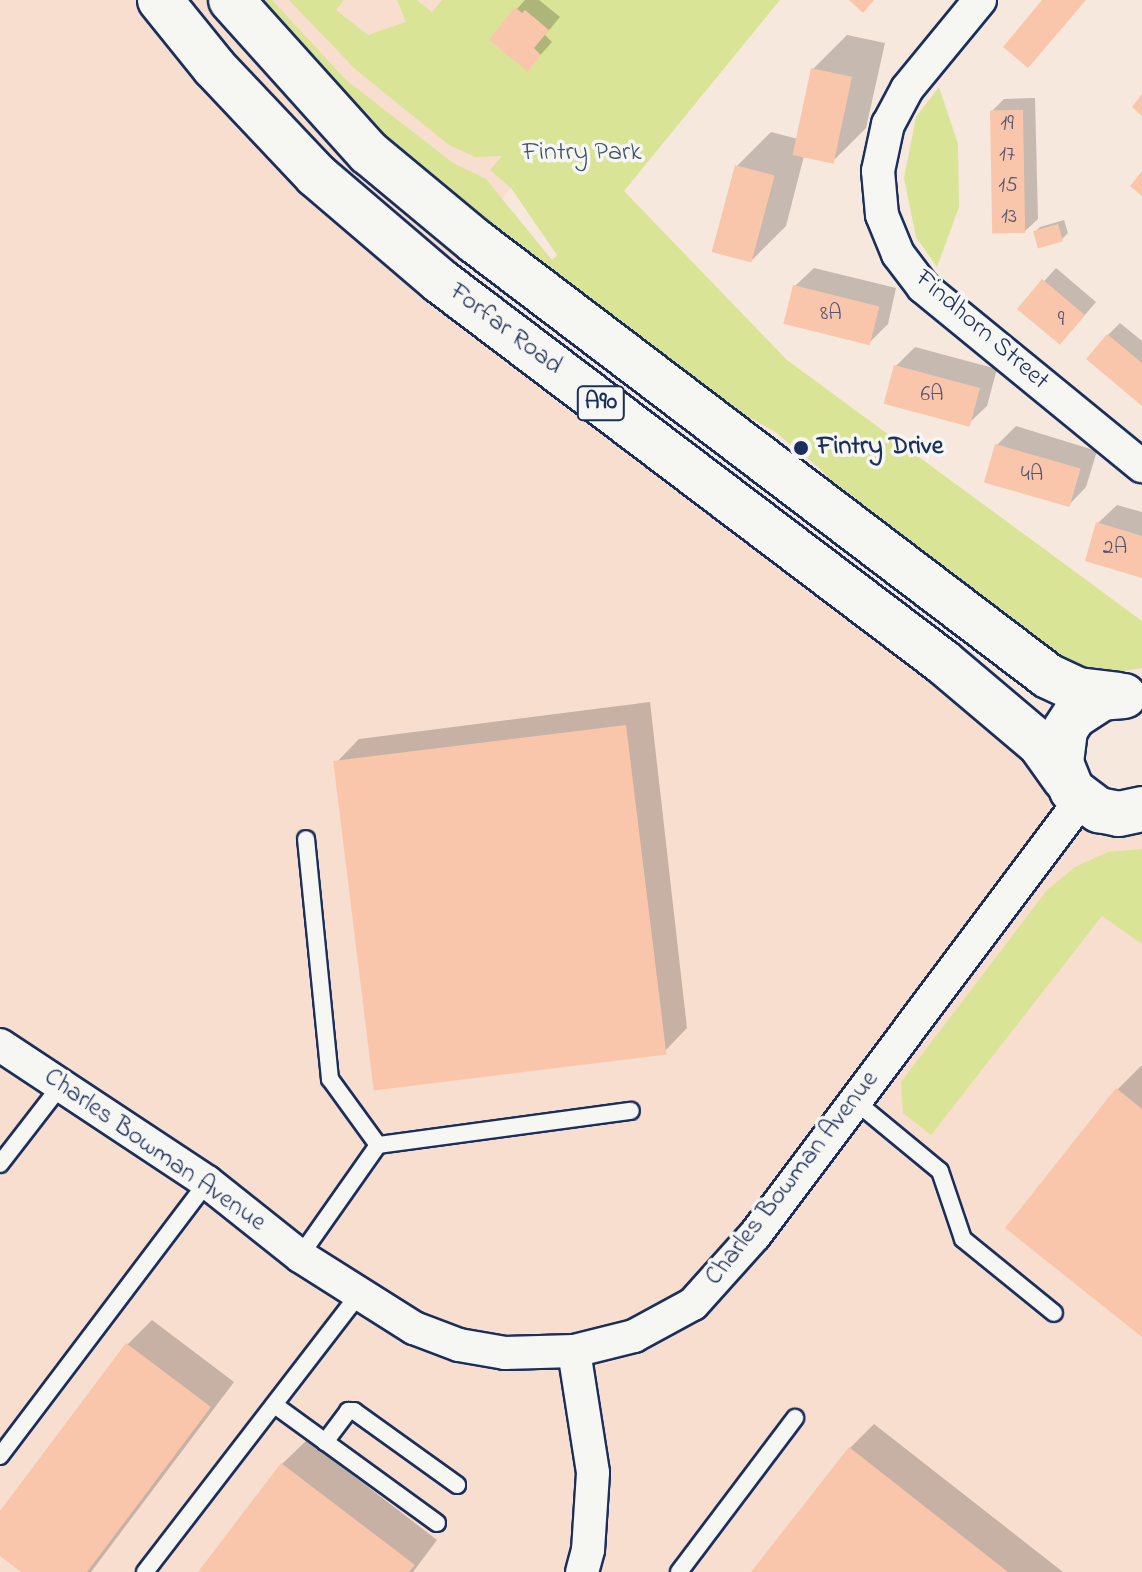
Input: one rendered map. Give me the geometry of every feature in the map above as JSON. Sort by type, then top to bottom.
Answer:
[{"type":"highway","name":"Forfar Road","points":[[160,0],[214,67],[316,175],[440,281],[943,662],[1110,804]]},
{"type":"highway","name":"Forfar Road","points":[[231,0],[369,153],[475,241],[1048,676],[1078,690],[1130,698]]},
{"type":"highway","points":[[1110,804],[1061,746],[1074,716],[1102,698],[1130,698]]},
{"type":"street","name":"Findhorn Street","points":[[980,0],[907,89],[888,124],[878,171],[882,215],[898,254],[923,287],[1142,466]]},
{"type":"street","name":"Charles Bowman Avenue","points":[[0,1045],[207,1182],[300,1256],[414,1328],[459,1345],[505,1353],[574,1351],[634,1336],[693,1304],[755,1235],[855,1101],[1110,804]]},
{"type":"street","points":[[574,1351],[593,1473],[588,1550],[582,1572]]},
{"type":"lane","points":[[306,839],[330,1079],[378,1145]]},
{"type":"lane","points":[[0,1164],[61,1085]]},
{"type":"lane","points":[[855,1101],[940,1171],[963,1239],[1054,1313]]},
{"type":"lane","points":[[300,1256],[378,1145],[631,1111]]},
{"type":"lane","points":[[0,1456],[207,1182]]},
{"type":"lane","points":[[145,1572],[276,1406],[358,1295]]},
{"type":"lane","points":[[276,1406],[437,1523]]},
{"type":"lane","points":[[325,1442],[348,1411],[354,1411],[457,1485]]},
{"type":"lane","points":[[679,1572],[795,1418]]},
{"type":"shaded area","points":[[0,0],[638,0],[551,105],[491,169],[511,188],[440,281],[1066,779],[1142,806],[1142,1572],[0,1572]]},
{"type":"green space","name":"Fintry Park","points":[[253,0],[272,0],[346,80],[453,163],[486,179],[552,260],[557,255],[511,188],[490,170],[502,156],[475,157],[449,145],[355,69],[289,0],[344,0],[336,10],[368,35],[406,22],[397,0],[417,0],[432,12],[442,0],[780,0],[624,191],[787,360],[1142,621],[1142,668],[1102,675],[1014,636],[868,520],[819,468],[774,431],[693,387],[421,175],[331,91]]},
{"type":"green space","points":[[939,87],[958,144],[959,207],[937,267],[916,237],[904,178],[916,117]]},
{"type":"green space","points":[[1142,849],[1142,944],[1102,916],[931,1135],[903,1113],[901,1082],[1047,890],[1075,867],[1108,852]]},
{"type":"building","points":[[849,0],[874,0],[863,13]]},
{"type":"building","points":[[1042,0],[1086,0],[1028,68],[1003,47]]},
{"type":"building","points":[[515,7],[522,13],[525,10],[549,30],[534,48],[541,55],[528,72],[489,40]]},
{"type":"building","points":[[811,68],[852,77],[834,164],[792,155]]},
{"type":"building","points":[[1142,94],[1142,116],[1132,107]]},
{"type":"building","points":[[1023,110],[1025,233],[992,234],[990,111]]},
{"type":"building","points":[[735,165],[775,176],[751,263],[712,252]]},
{"type":"building","points":[[1142,171],[1142,196],[1130,186]]},
{"type":"building","points":[[1058,224],[1063,241],[1038,248],[1033,231]]},
{"type":"building","points":[[1042,279],[1085,315],[1060,345],[1017,309]]},
{"type":"building","points":[[793,285],[879,307],[870,345],[783,324]]},
{"type":"building","points":[[1107,334],[1142,363],[1142,406],[1086,359]]},
{"type":"building","points":[[894,365],[980,388],[970,427],[884,404]]},
{"type":"building","points":[[995,444],[1081,469],[1070,507],[984,482]]},
{"type":"building","points":[[1096,522],[1142,536],[1142,578],[1085,561]]},
{"type":"building","points":[[626,725],[666,1055],[374,1090],[333,761]]},
{"type":"building","points":[[1116,1088],[1142,1109],[1142,1337],[1005,1228]]},
{"type":"building","points":[[126,1343],[211,1407],[87,1572],[21,1572],[0,1556],[0,1511]]},
{"type":"building","points":[[849,1447],[1008,1572],[751,1572]]},
{"type":"building","points":[[281,1463],[415,1565],[409,1572],[198,1572]]},
{"type":"place","name":"Fintry Drive","points":[[801,448]]}]
